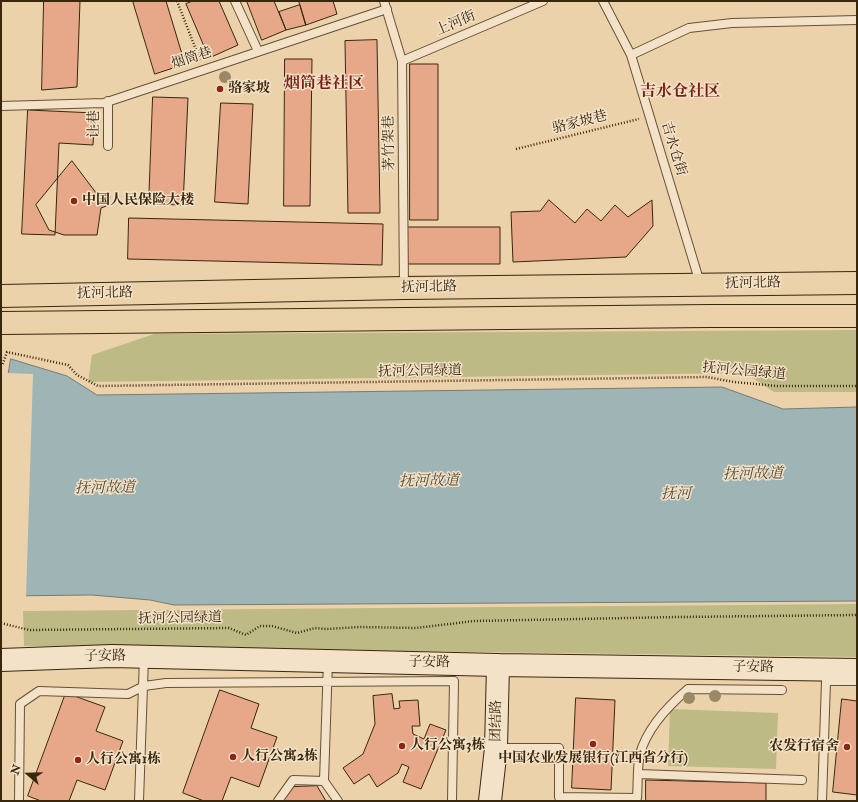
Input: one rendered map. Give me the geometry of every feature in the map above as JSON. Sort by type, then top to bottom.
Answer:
[{"type":"main road","name":"抚河北路","points":[[1,296],[404,288],[857,283]]},
{"type":"main road","name":"抚河北路","points":[[1,323],[710,316],[857,316]]},
{"type":"street","name":"子安路","points":[[1,660],[112,656],[144,657],[328,671],[498,665],[857,670]]},
{"type":"street","name":"团结路","points":[[490,801],[496,748],[498,665]]},
{"type":"lane","points":[[235,1],[258,51]]},
{"type":"lane","name":"上河街","points":[[402,61],[543,1]]},
{"type":"lane","name":"吉水仓街","points":[[603,1],[630,55],[700,285]]},
{"type":"lane","name":"烟筒巷","points":[[1,106],[104,103],[204,70],[385,5]]},
{"type":"lane","name":"茅竹架巷","points":[[385,5],[402,61],[404,288]]},
{"type":"lane","points":[[630,55],[689,28],[732,24],[857,20]]},
{"type":"lane","name":"让巷","points":[[108,101],[108,146]]},
{"type":"lane","points":[[139,801],[144,657]]},
{"type":"lane","points":[[328,671],[324,781],[338,801]]},
{"type":"lane","points":[[19,801],[20,704],[39,691],[128,694],[144,686],[166,683],[328,671],[454,681],[452,801]]},
{"type":"lane","points":[[822,801],[826,681],[857,681]]},
{"type":"lane","points":[[496,748],[559,748],[558,796],[637,798],[640,754],[652,726],[688,689],[782,690]]},
{"type":"lane","points":[[639,774],[802,780]]},
{"type":"lane","points":[[278,801],[293,780],[324,781]]},
{"type":"path","points":[[177,1],[204,70]]},
{"type":"path","name":"骆家坡巷","points":[[516,149],[649,116]]},
{"type":"path","name":"抚河公园绿道","points":[[1,366],[7,352],[68,365],[77,375],[98,386],[708,377],[777,386],[857,386]]},
{"type":"path","name":"抚河公园绿道","points":[[1,623],[29,630],[229,628],[246,635],[260,626],[272,626],[297,633],[315,628],[416,628],[474,621],[857,615]]},
{"type":"shaded area","points":[[857,330],[857,392],[774,392],[745,373],[88,382],[92,355],[154,334]]},
{"type":"shaded area","points":[[857,604],[857,657],[24,646],[23,611]]},
{"type":"shaded area","points":[[670,709],[778,713],[776,769],[668,766]]},
{"type":"water","name":"抚河","points":[[11,359],[67,376],[97,395],[722,387],[783,409],[857,407],[857,601],[174,605],[150,600],[92,595],[1,596],[1,391],[5,390]]},
{"type":"pier","points":[[6,373],[33,374],[26,598],[1,598],[1,389],[3,389]]},
{"type":"building","points":[[44,1],[80,1],[77,87],[42,90]]},
{"type":"building","points":[[133,1],[166,1],[185,64],[155,74]]},
{"type":"building","points":[[193,1],[219,1],[238,45],[209,58],[186,4]]},
{"type":"building","points":[[247,1],[274,1],[286,30],[262,40]]},
{"type":"building","points":[[299,1],[333,1],[337,14],[306,25]]},
{"type":"building","points":[[300,5],[306,25],[286,30],[279,12]]},
{"type":"building","points":[[377,40],[380,213],[348,213],[345,41]]},
{"type":"building","points":[[285,59],[312,59],[310,206],[284,206]]},
{"type":"building","points":[[410,64],[438,64],[438,220],[410,220]]},
{"type":"building","points":[[153,97],[188,98],[183,205],[149,204]]},
{"type":"building","points":[[221,103],[253,104],[248,204],[215,202]]},
{"type":"building","points":[[28,110],[95,113],[93,145],[59,143],[55,235],[22,234]]},
{"type":"building","name":"中国人民保险大楼","points":[[72,161],[100,198],[110,196],[109,205],[101,208],[97,235],[64,235],[49,230],[36,205]]},
{"type":"building","points":[[549,200],[575,223],[587,209],[601,221],[615,205],[628,217],[652,200],[653,226],[626,257],[513,262],[511,212],[540,211]]},
{"type":"building","points":[[129,218],[383,224],[382,265],[128,259]]},
{"type":"building","points":[[407,227],[500,227],[500,264],[407,264]]},
{"type":"building","name":"人行公寓2栋","points":[[220,690],[259,704],[251,728],[277,737],[259,787],[231,777],[222,801],[204,801],[183,793]]},
{"type":"building","name":"人行公寓1栋","points":[[66,693],[105,707],[96,731],[123,741],[105,790],[77,780],[69,801],[41,801],[28,796]]},
{"type":"building","name":"人行公寓3栋","points":[[392,694],[394,709],[400,708],[399,701],[418,700],[420,726],[412,726],[413,734],[424,739],[430,724],[446,730],[421,789],[403,782],[409,767],[402,764],[398,773],[377,787],[369,774],[354,784],[343,768],[363,754],[375,724],[373,696]]},
{"type":"building","name":"中国农业发展银行(江西省分行)","points":[[576,698],[615,700],[611,790],[572,788]]},
{"type":"building","name":"农发行宿舍","points":[[842,699],[857,701],[857,795],[833,792]]},
{"type":"building","points":[[646,780],[766,783],[766,801],[646,801]]},
{"type":"building","points":[[317,786],[326,801],[283,801],[292,787]]},
{"type":"place","name":"骆家坡","points":[[220,89]]},
{"type":"place","name":"中国人民保险大楼","points":[[74,201]]},
{"type":"place","name":"中国农业发展银行(江西省分行)","points":[[593,744]]},
{"type":"place","name":"人行公寓3栋","points":[[402,746]]},
{"type":"place","name":"农发行宿舍","points":[[847,747]]},
{"type":"place","name":"人行公寓2栋","points":[[233,757]]},
{"type":"place","name":"人行公寓1栋","points":[[78,760]]},
{"type":"district","name":"烟筒巷社区","points":[[324,85]]},
{"type":"district","name":"吉水仓社区","points":[[680,93]]},
{"type":"water label","name":"抚河故道","points":[[753,475]]},
{"type":"water label","name":"抚河故道","points":[[429,482]]},
{"type":"water label","name":"抚河故道","points":[[105,489]]}]
